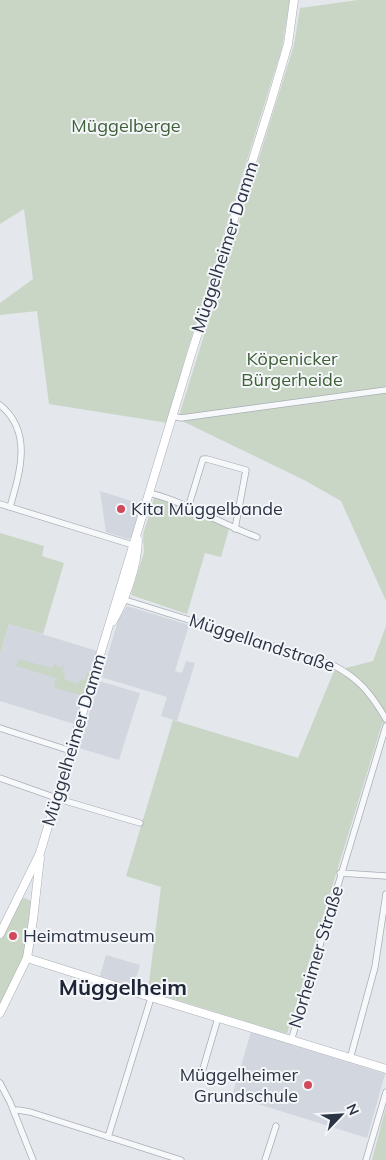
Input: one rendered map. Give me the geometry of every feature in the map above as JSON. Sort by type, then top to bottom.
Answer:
[{"type":"main road","name":"Müggelheimer Damm","points":[[40,853],[109,627],[120,599],[138,529],[172,416],[271,102],[288,44],[294,0]]},
{"type":"main road","points":[[0,934],[40,853]]},
{"type":"main road","points":[[0,1013],[28,958],[40,853]]},
{"type":"main road","points":[[28,958],[290,1041],[386,1069]]},
{"type":"street","points":[[172,416],[188,417],[386,390]]},
{"type":"street","points":[[0,404],[14,421],[20,437],[20,472],[10,507]]},
{"type":"street","points":[[188,508],[203,459],[246,470],[235,529]]},
{"type":"street","points":[[149,493],[167,498],[257,537]]},
{"type":"street","points":[[0,504],[135,546]]},
{"type":"street","name":"Müggellandstraße","points":[[120,599],[333,665],[361,683],[386,719]]},
{"type":"street","points":[[386,726],[340,873],[386,876]]},
{"type":"street","points":[[0,728],[71,751]]},
{"type":"street","points":[[0,778],[57,798],[140,823]]},
{"type":"street","name":"Norheimer Straße","points":[[290,1041],[340,873]]},
{"type":"street","points":[[350,1059],[375,966],[386,894]]},
{"type":"street","points":[[108,1137],[152,998]]},
{"type":"street","points":[[200,1079],[218,1018]]},
{"type":"street","points":[[0,1083],[14,1111],[33,1160]]},
{"type":"street","points":[[366,1160],[386,1092]]},
{"type":"street","points":[[14,1111],[22,1110],[181,1160]]},
{"type":"street","points":[[266,1160],[276,1126]]},
{"type":"shaded area","name":"Kita Müggelbande","points":[[100,491],[141,504],[131,538],[128,539],[106,532]]},
{"type":"shaded area","points":[[127,606],[189,625],[175,671],[182,673],[186,661],[195,663],[177,721],[161,716],[167,697],[101,677],[118,621]]},
{"type":"shaded area","points":[[9,624],[97,651],[74,724],[0,701],[0,654]]},
{"type":"shaded area","points":[[99,681],[140,693],[119,760],[79,748]]},
{"type":"shaded area","points":[[106,955],[140,965],[133,987],[100,976]]},
{"type":"shaded area","name":"Müggelheimer Grundschule","points":[[251,1032],[385,1074],[367,1138],[232,1096]]},
{"type":"green space","name":"Müggelberge","points":[[0,0],[290,0],[282,48],[186,355],[168,423],[49,404],[37,311],[0,315],[0,303],[33,279],[24,209],[0,224]]},
{"type":"green space","name":"Köpenicker Bürgerheide","points":[[358,0],[386,0],[386,601],[341,501],[306,481],[178,419],[294,45],[300,8]]},
{"type":"green space","points":[[154,498],[161,498],[174,503],[229,529],[221,557],[205,553],[187,614],[131,595],[144,552],[143,535]]},
{"type":"green space","points":[[0,533],[44,546],[42,556],[64,563],[43,634],[9,624],[0,654]]},
{"type":"green space","points":[[386,626],[386,721],[382,724],[287,1034],[148,991],[161,887],[126,876],[173,720],[298,758],[334,671],[373,661]]},
{"type":"green space","points":[[19,659],[51,668],[57,662],[56,666],[61,668],[62,665],[67,666],[64,666],[62,673],[65,674],[64,679],[78,684],[81,679],[85,680],[87,673],[84,671],[90,673],[83,696],[54,687],[56,678],[16,666]]},
{"type":"green space","points":[[24,898],[31,901],[33,905],[24,959],[0,1009],[0,939],[19,900]]},
{"type":"green space","points":[[386,1107],[386,1160],[372,1160]]},
{"type":"place","name":"Kita Müggelbande","points":[[121,509]]},
{"type":"place","name":"Heimatmuseum","points":[[13,936]]},
{"type":"place","name":"Müggelheimer Grundschule","points":[[308,1085]]},
{"type":"district","name":"Müggelheim","points":[[123,987]]}]
